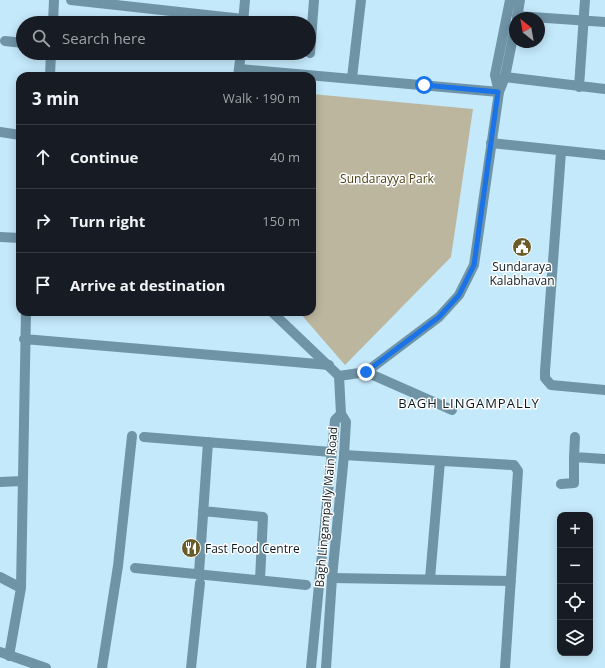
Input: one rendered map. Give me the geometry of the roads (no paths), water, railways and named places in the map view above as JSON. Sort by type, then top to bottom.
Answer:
[{"type":"street","points":[[53,16],[54,0]]},
{"type":"street","points":[[71,0],[202,16]]},
{"type":"street","points":[[243,16],[245,0]]},
{"type":"street","points":[[313,16],[314,0]]},
{"type":"street","points":[[352,78],[360,0]]},
{"type":"street","points":[[498,92],[495,75],[510,0]]},
{"type":"street","points":[[518,12],[520,0]]},
{"type":"street","points":[[579,86],[585,0]]},
{"type":"street","points":[[545,18],[605,22]]},
{"type":"street","points":[[5,41],[16,42]]},
{"type":"street","points":[[339,376],[366,372],[439,317],[459,295],[474,265],[498,92],[505,77],[511,48]]},
{"type":"street","points":[[50,72],[51,60]]},
{"type":"street","points":[[239,72],[240,60]]},
{"type":"street","points":[[316,76],[352,78],[498,92]]},
{"type":"street","points":[[505,77],[605,89]]},
{"type":"street","points":[[0,132],[16,134]]},
{"type":"street","points":[[491,143],[561,152],[605,155]]},
{"type":"street","points":[[561,152],[544,371],[546,378],[551,385],[605,390]]},
{"type":"street","points":[[0,237],[16,238]]},
{"type":"street","points":[[26,316],[24,338],[21,588],[4,654],[46,668]]},
{"type":"street","points":[[276,316],[339,376],[341,414]]},
{"type":"street","points":[[24,338],[329,365]]},
{"type":"street","points":[[366,372],[452,410]]},
{"type":"street","name":"Bagh Lingampally Main Road","points":[[311,668],[326,529],[331,452],[335,420],[341,414],[346,422],[332,578],[326,668]]},
{"type":"street","points":[[102,668],[118,566],[132,436]]},
{"type":"street","points":[[144,437],[331,452]]},
{"type":"street","points":[[561,484],[574,483],[574,437]]},
{"type":"street","points":[[191,668],[200,578],[208,442]]},
{"type":"street","points":[[344,455],[512,465],[517,468],[505,668]]},
{"type":"street","points":[[574,457],[605,459]]},
{"type":"street","points":[[430,579],[440,461]]},
{"type":"street","points":[[0,482],[22,480]]},
{"type":"street","points":[[203,511],[263,517],[260,580]]},
{"type":"street","points":[[135,568],[200,578],[260,580],[306,585]]},
{"type":"street","points":[[0,577],[21,588]]},
{"type":"street","points":[[332,578],[511,581]]},
{"type":"place","name":"Sundaraya Kalabhavan","points":[[522,247]]},
{"type":"place","name":"Fast Food Centre","points":[[191,548]]},
{"type":"district","name":"BAGH LINGAMPALLY","points":[[469,403]]},
{"type":"park label","name":"Sundarayya Park","points":[[387,178]]}]
